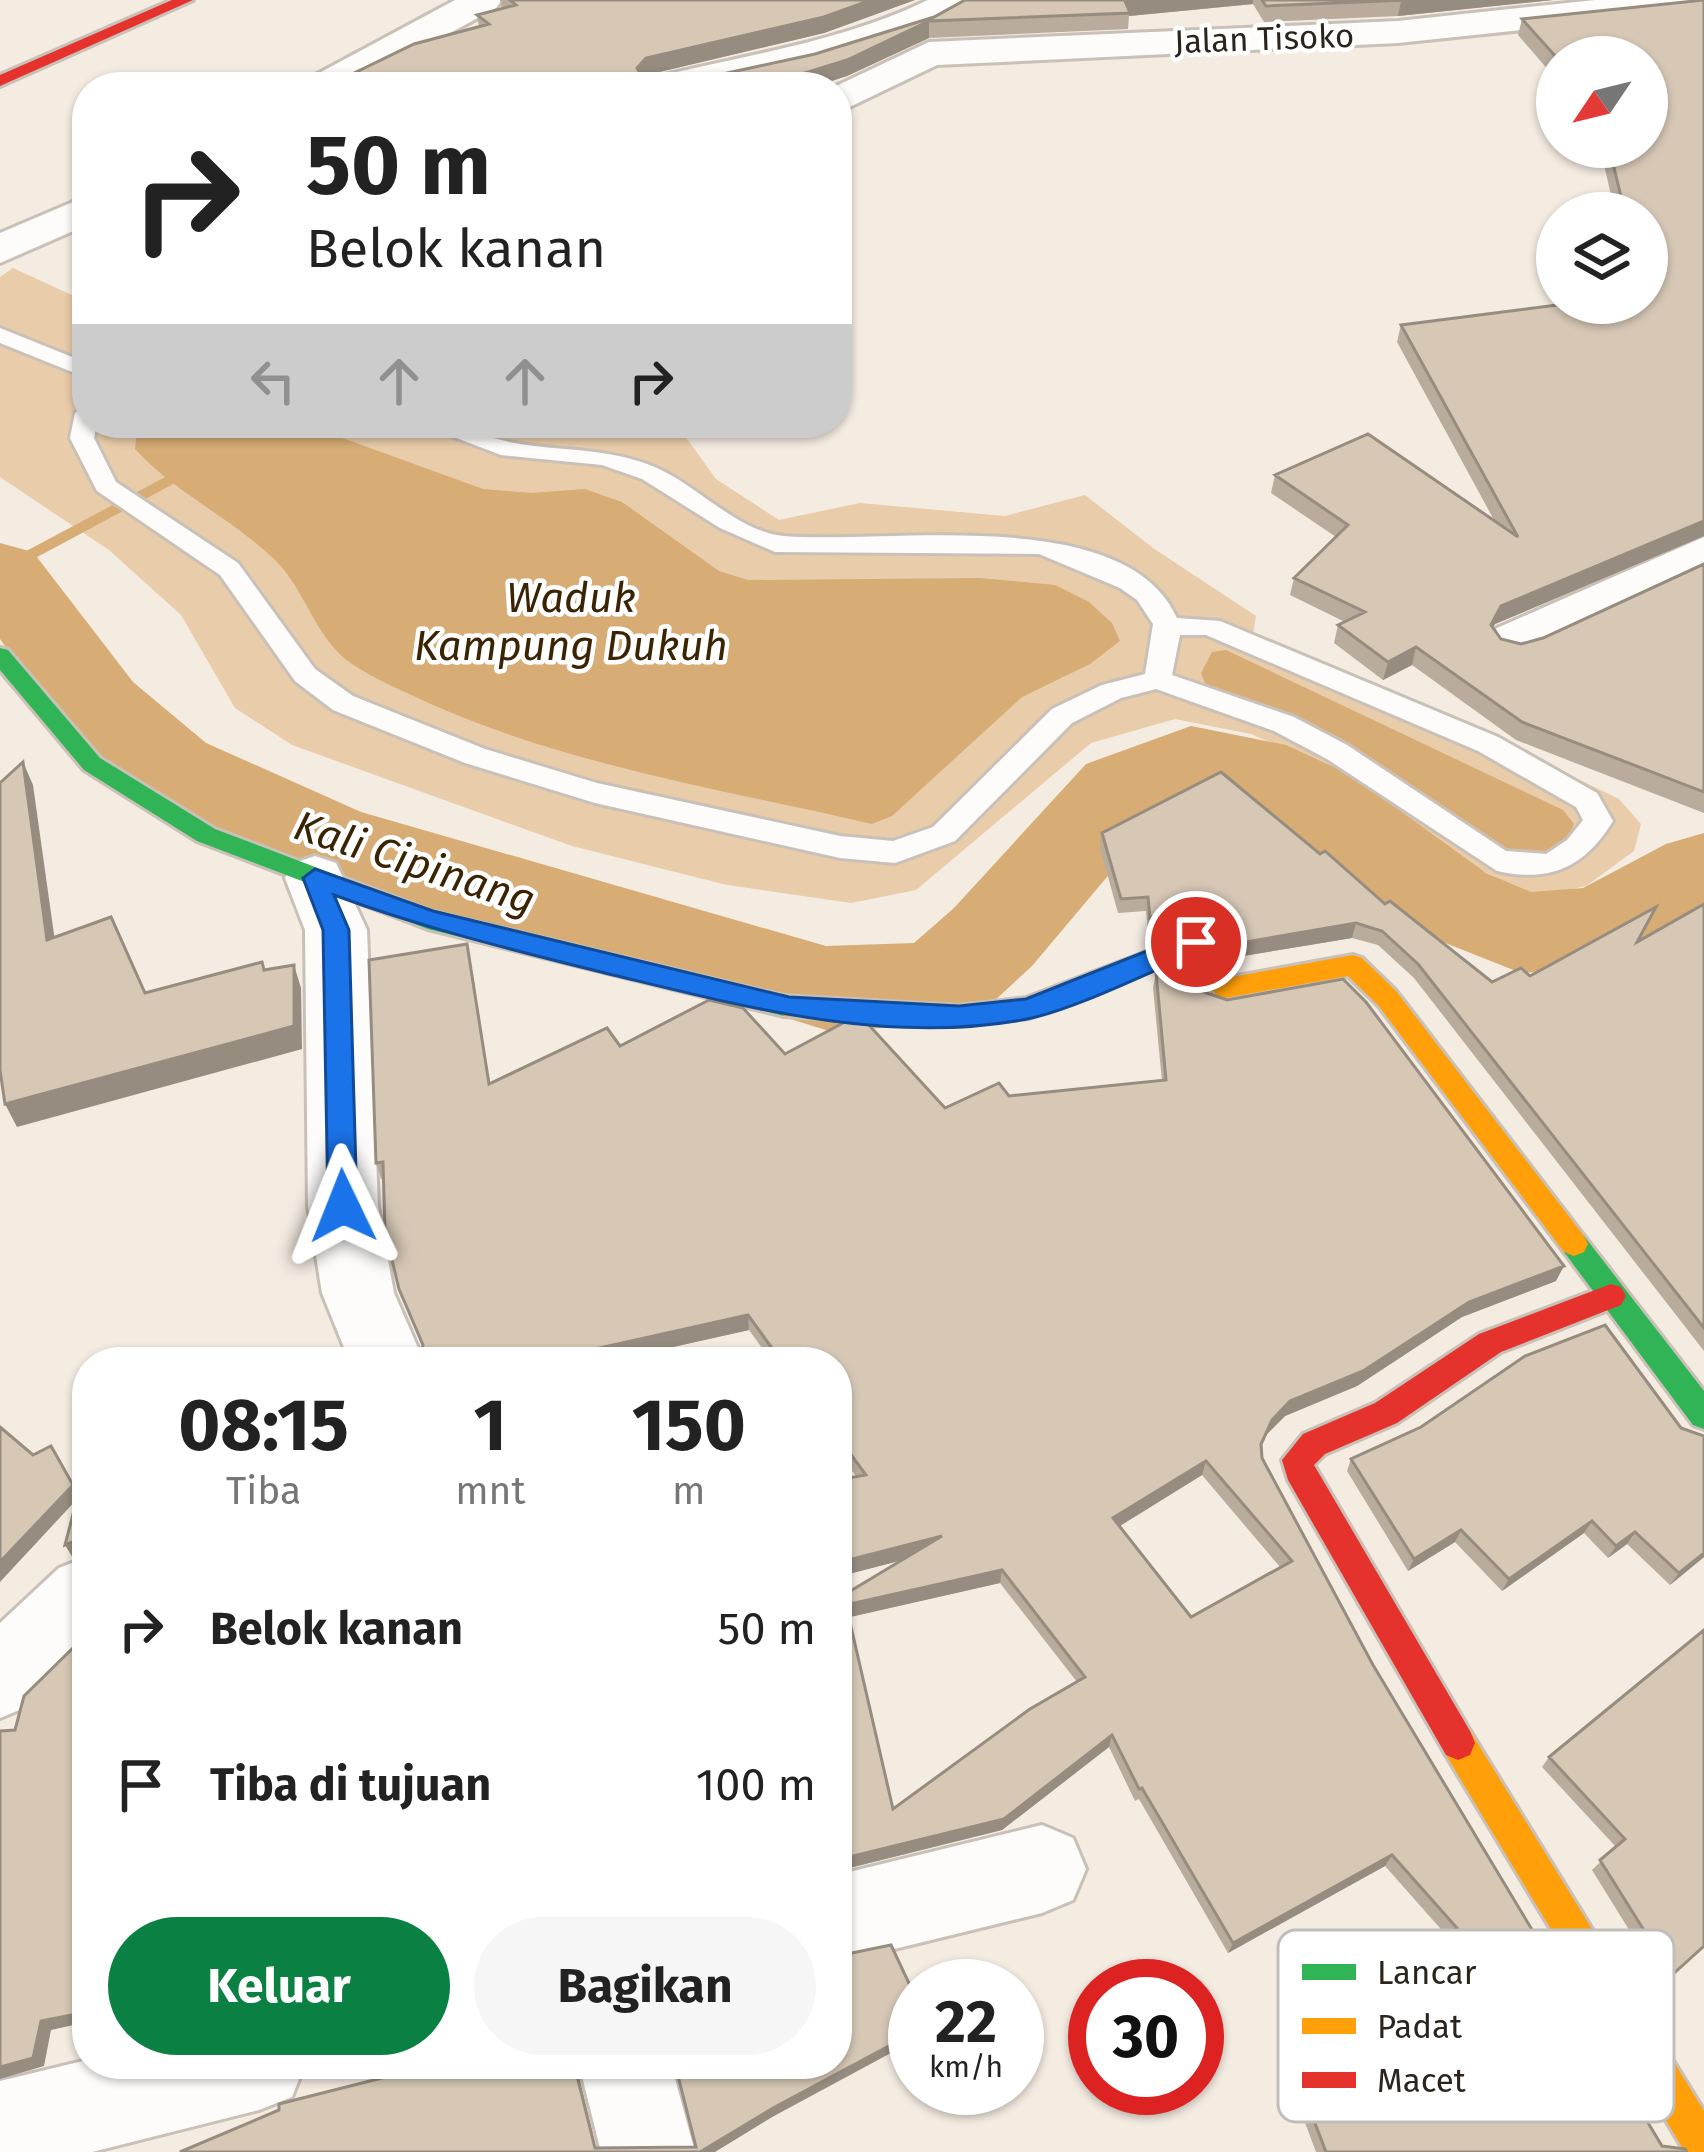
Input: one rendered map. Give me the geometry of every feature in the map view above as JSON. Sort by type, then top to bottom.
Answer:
[{"type":"main road","points":[[0,81],[185,0]]},
{"type":"main road","points":[[0,655],[92,764],[206,835],[428,920],[789,1007],[897,1015],[1007,1012],[1063,997],[1196,942],[1225,988],[1353,965],[1388,998],[1704,1415]]},
{"type":"main road","points":[[1572,1930],[1298,1470],[1298,1460],[1314,1444],[1386,1414],[1490,1343],[1611,1296]]},
{"type":"main road","points":[[1674,2098],[1704,2147]]},
{"type":"street","points":[[353,72],[483,0]]},
{"type":"street","points":[[731,72],[823,52],[906,25],[957,0]]},
{"type":"street","name":"Jalan Tisoko","points":[[852,93],[929,54],[1398,32],[1702,1]]},
{"type":"street","points":[[390,54],[413,72]]},
{"type":"street","points":[[0,250],[72,216]]},
{"type":"street","points":[[1516,640],[1704,553]]},
{"type":"street","points":[[315,878],[336,930],[343,1206],[358,1293],[380,1347]]},
{"type":"street","points":[[0,1678],[72,1609]]},
{"type":"street","points":[[852,1915],[1042,1869]]},
{"type":"street","points":[[0,2128],[198,2079]]},
{"type":"street","points":[[629,2079],[648,2152]]},
{"type":"lane","points":[[0,335],[72,365]]},
{"type":"lane","points":[[82,438],[106,486],[229,569],[305,675],[343,703],[476,756],[596,793],[839,847],[895,851],[944,834],[1062,716],[1112,691],[1156,680],[1284,724],[1337,752],[1497,860],[1527,869],[1557,863],[1586,841],[1598,821],[1587,800],[1489,743],[1210,627],[1167,626]]},
{"type":"lane","points":[[474,438],[510,450],[605,458],[651,474],[729,524],[776,544],[1031,544],[1063,550],[1114,572],[1157,607],[1167,626],[1156,680]]},
{"type":"shaded area","points":[[13,268],[72,295],[72,438],[686,438],[716,479],[779,520],[860,503],[1005,516],[1085,495],[1153,548],[1256,616],[1253,634],[1423,704],[1619,799],[1641,824],[1634,851],[1586,886],[1536,897],[1404,832],[1309,759],[1251,734],[1175,719],[1091,743],[916,890],[851,903],[727,885],[572,846],[292,745],[235,708],[181,615],[109,550],[0,477],[0,277]]},
{"type":"water","name":"Waduk Kampung Dukuh","points":[[136,438],[342,438],[483,489],[531,493],[585,489],[622,502],[719,571],[748,580],[980,578],[1055,585],[1089,602],[1112,623],[1120,641],[1090,664],[1022,697],[892,816],[872,824],[540,745],[392,686],[340,654],[277,562],[168,480],[135,449]]},
{"type":"water","points":[[1226,650],[1563,810],[1574,824],[1568,836],[1541,854],[1520,854],[1497,846],[1206,686],[1201,673],[1212,652]]},
{"type":"building","points":[[510,0],[871,0],[824,17],[646,58],[637,68],[639,72],[356,72],[414,44],[489,24],[477,15],[516,5]]},
{"type":"building","points":[[965,0],[1133,0],[1125,1],[1130,13],[929,21],[847,60],[808,72],[732,72],[815,54],[934,17]]},
{"type":"building","points":[[1262,0],[1406,0],[1266,6]]},
{"type":"building","points":[[1704,0],[1704,521],[1501,606],[1491,625],[1501,639],[1521,644],[1543,638],[1704,564],[1704,792],[1522,722],[1416,647],[1388,662],[1338,625],[1365,612],[1294,578],[1348,525],[1275,475],[1368,434],[1518,537],[1401,325],[1536,308],[1536,324],[1668,324],[1668,192],[1620,192],[1614,168],[1668,168],[1668,36],[1537,36],[1522,19]]},
{"type":"building","points":[[23,762],[47,940],[111,917],[145,993],[262,962],[264,970],[294,965],[294,1026],[5,1104],[0,1070],[0,783]]},
{"type":"building","points":[[1221,772],[1320,854],[1325,851],[1385,904],[1390,901],[1492,982],[1521,968],[1530,976],[1656,907],[1637,942],[1704,904],[1704,1328],[1418,964],[1382,931],[1356,923],[1246,942],[1225,909],[1200,900],[1150,918],[1148,897],[1121,899],[1102,833]]},
{"type":"building","points":[[467,944],[489,1084],[607,1028],[620,1046],[709,1000],[743,1008],[785,1054],[845,1022],[867,1023],[945,1108],[999,1083],[1009,1096],[1166,1080],[1156,972],[1184,961],[1201,991],[1227,1000],[1343,979],[1366,1002],[1564,1266],[1469,1302],[1363,1371],[1290,1401],[1272,1420],[1261,1444],[1262,1458],[1373,1665],[1532,1930],[1454,1930],[1392,1855],[1233,1943],[1139,1789],[1112,1735],[1004,1819],[852,1856],[852,1631],[893,1809],[1030,1709],[1085,1677],[1002,1570],[852,1604],[852,1590],[942,1536],[852,1559],[852,1477],[866,1475],[852,1456],[852,1347],[771,1347],[748,1315],[604,1347],[423,1347],[399,1289],[385,1231],[383,1162],[376,1163],[369,960]],"holes":[[[1206,1461],[1292,1561],[1191,1617],[1113,1518]]]},
{"type":"building","points":[[1605,1325],[1681,1428],[1704,1436],[1704,1553],[1679,1573],[1635,1532],[1616,1546],[1592,1521],[1509,1579],[1461,1530],[1414,1559],[1351,1459],[1421,1427],[1525,1356]]},
{"type":"building","points":[[0,1427],[33,1455],[51,1446],[72,1486],[0,1562]]},
{"type":"building","points":[[1704,1630],[1704,1946],[1674,1973],[1674,1930],[1644,1930],[1600,1860],[1625,1839],[1549,1757]]},
{"type":"building","points":[[72,1649],[72,2015],[41,2021],[33,2058],[0,2067],[0,1731],[15,1730],[24,1696]]},
{"type":"building","points":[[891,1945],[898,1959],[888,1959],[888,2046],[852,2066],[852,1953]]},
{"type":"building","points":[[378,2079],[578,2079],[595,2148],[696,2147],[679,2079],[827,2079],[700,2152],[180,2152],[279,2110],[279,2104]]},
{"type":"building","points":[[1315,2122],[1648,2122],[1662,2146],[1687,2152],[1326,2152]]},
{"type":"waterway","points":[[0,572],[169,480]]},
{"type":"waterway","name":"Kali Cipinang","points":[[0,572],[98,705],[170,768],[325,839],[826,988],[940,984],[993,937],[1123,789],[1191,761],[1250,770],[1314,800],[1448,901],[1521,933],[1602,927],[1704,871]]},
{"type":"traffic: fast","points":[[0,655],[92,764],[206,835],[428,920],[784,1006]]},
{"type":"traffic: fast","points":[[1574,1244],[1704,1415]]},
{"type":"traffic: slow","points":[[784,1006],[959,1016],[1029,1008],[1196,942],[1225,988],[1353,965],[1387,998],[1574,1244]]},
{"type":"traffic: slow","points":[[1458,1743],[1572,1930]]},
{"type":"traffic: slow","points":[[1674,2098],[1704,2147]]},
{"type":"traffic: jam","points":[[0,81],[185,0]]},
{"type":"traffic: jam","points":[[1458,1743],[1299,1470],[1298,1460],[1314,1444],[1386,1413],[1490,1343],[1611,1296]]},
{"type":"route","points":[[343,1206],[336,930],[315,878],[428,920],[789,1007],[897,1015],[959,1016],[1029,1008],[1196,942]]}]
